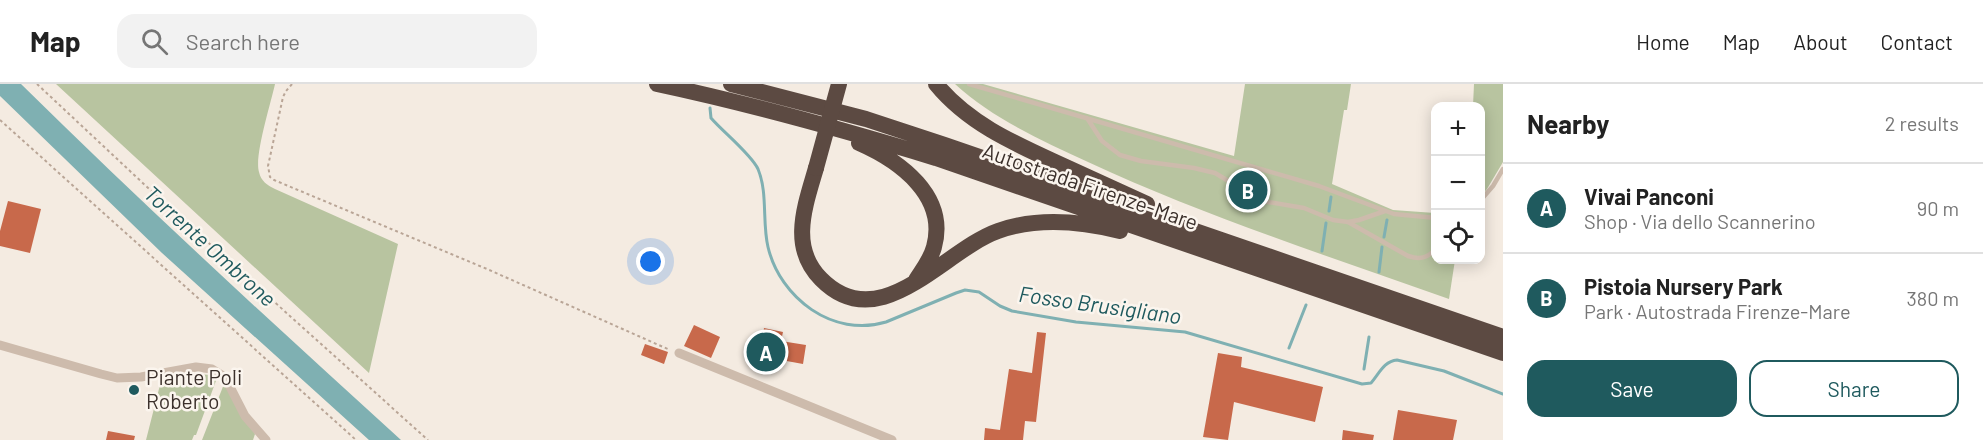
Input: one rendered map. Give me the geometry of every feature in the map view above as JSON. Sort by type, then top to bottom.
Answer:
[{"type":"highway","name":"Autostrada Firenze-Mare","points":[[657,84],[863,135],[1503,337]]},
{"type":"highway","name":"Autostrada Firenze-Mare","points":[[730,84],[866,119],[1273,266],[1503,353]]},
{"type":"highway","points":[[840,84],[802,215],[801,230],[804,253],[819,278],[845,295],[864,299],[893,295],[914,284],[987,236],[1015,226],[1043,222],[1105,228],[1273,266]]},
{"type":"highway","points":[[936,84],[966,114],[1006,139],[1148,204],[1273,266]]},
{"type":"highway","points":[[791,116],[862,144],[887,157],[912,176],[924,191],[935,214],[937,234],[930,257],[914,284]]},
{"type":"street","points":[[0,345],[117,378],[150,376],[202,367],[212,369],[225,377],[245,416],[266,440]]},
{"type":"street","points":[[678,353],[892,440]]},
{"type":"lane","points":[[969,84],[1319,186],[1401,216],[1431,218]]},
{"type":"lane","points":[[1087,118],[1102,141],[1120,155],[1215,173],[1262,201],[1304,208],[1333,220],[1348,222],[1385,211]]},
{"type":"lane","points":[[1485,195],[1503,169]]},
{"type":"lane","points":[[1348,222],[1408,256],[1420,258],[1431,253]]},
{"type":"path","points":[[37,84],[154,194],[428,440]]},
{"type":"path","points":[[291,84],[284,97],[268,166],[270,177],[274,180],[487,269],[678,353]]},
{"type":"path","points":[[0,120],[356,440]]},
{"type":"green space","points":[[56,84],[275,84],[259,154],[259,172],[263,180],[275,189],[398,244],[369,373]]},
{"type":"green space","points":[[955,84],[983,84],[1234,156],[1245,84],[1351,84],[1347,110],[1344,110],[1332,184],[1393,210],[1431,213],[1431,264],[1454,264],[1449,299],[1267,235],[1132,182],[1018,128],[969,96]]},
{"type":"green space","points":[[1474,84],[1503,84],[1503,162],[1485,191],[1485,102],[1473,102]]},
{"type":"green space","points":[[196,374],[211,375],[217,378],[196,435],[192,440],[146,440],[161,381]]},
{"type":"green space","points":[[224,384],[255,434],[253,440],[202,440]]},
{"type":"water","points":[[0,84],[21,84],[209,264],[401,440],[369,440],[162,253],[0,96]]},
{"type":"building","points":[[8,201],[41,209],[30,253],[0,246],[0,231]]},
{"type":"building","points":[[694,325],[720,337],[711,358],[684,346]]},
{"type":"building","points":[[764,328],[783,332],[781,341],[806,345],[803,364],[759,356]]},
{"type":"building","points":[[1037,332],[1046,333],[1036,422],[1025,421],[1023,440],[984,440],[985,428],[1000,430],[1009,369],[1032,373]]},
{"type":"building","points":[[645,344],[668,352],[664,364],[641,355]]},
{"type":"building","points":[[1218,353],[1242,357],[1241,367],[1323,387],[1315,422],[1234,402],[1228,440],[1203,437]]},
{"type":"building","points":[[1398,410],[1457,420],[1453,440],[1393,440]]},
{"type":"building","points":[[1343,430],[1374,435],[1373,440],[1342,440]]},
{"type":"building","points":[[108,431],[135,436],[134,440],[106,440]]},
{"type":"waterway","name":"Fosso Brusigliano","points":[[710,108],[711,118],[743,150],[758,169],[763,188],[766,237],[774,266],[797,297],[812,310],[829,319],[847,324],[866,325],[886,322],[965,290],[979,292],[1012,311],[1076,322],[1185,332],[1362,384],[1371,383],[1385,365],[1397,360],[1444,371],[1503,394]]},
{"type":"waterway","points":[[1329,211],[1331,197]]},
{"type":"waterway","points":[[1384,237],[1387,220]]},
{"type":"waterway","points":[[1322,251],[1326,223]]},
{"type":"waterway","points":[[1379,272],[1382,247]]},
{"type":"waterway","points":[[1289,348],[1306,305]]},
{"type":"waterway","points":[[1364,369],[1369,337]]},
{"type":"place","name":"Pistoia Nursery Park","points":[[1248,190]]},
{"type":"place","name":"Vivai Panconi","points":[[766,352]]},
{"type":"place","name":"Piante Poli Roberto","points":[[134,390]]},
{"type":"water label","name":"Torrente Ombrone","points":[[210,246]]}]
